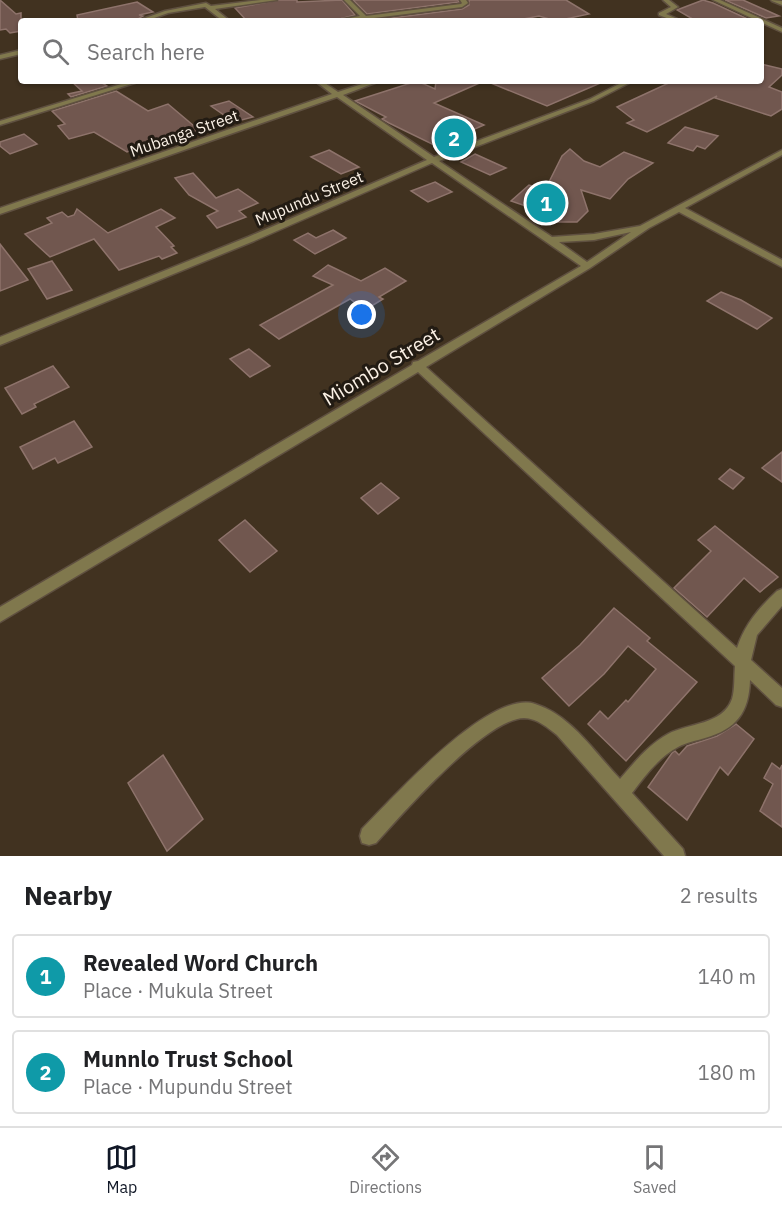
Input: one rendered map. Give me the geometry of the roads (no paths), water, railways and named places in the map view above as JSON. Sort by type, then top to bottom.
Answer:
[{"type":"street","points":[[197,0],[223,18]]},
{"type":"street","points":[[149,18],[166,12],[274,0]]},
{"type":"street","points":[[347,0],[364,17]]},
{"type":"street","points":[[357,18],[462,5],[465,3],[463,0]]},
{"type":"street","points":[[666,0],[675,7],[661,14],[672,18]]},
{"type":"street","points":[[716,0],[752,18]]},
{"type":"street","points":[[774,0],[782,3]]},
{"type":"street","points":[[764,24],[782,30]]},
{"type":"street","points":[[0,57],[18,53]]},
{"type":"street","points":[[0,123],[128,84]]},
{"type":"street","points":[[322,84],[431,161],[472,184],[587,266]]},
{"type":"street","name":"Mubanga Street","points":[[0,211],[368,84]]},
{"type":"street","name":"Mupundu Street","points":[[0,341],[251,239],[431,161],[566,110],[623,84]]},
{"type":"street","name":"Miombo Street","points":[[0,615],[587,266],[646,226],[782,152]]},
{"type":"street","points":[[680,209],[782,264]]},
{"type":"street","points":[[550,240],[594,237],[646,226]]},
{"type":"street","points":[[417,365],[782,699]]},
{"type":"street","points":[[619,794],[645,763],[668,742],[714,727],[735,711],[741,695],[742,663],[748,634],[757,619],[782,596]]},
{"type":"street","points":[[369,836],[444,759],[494,721],[522,710],[544,715],[563,729],[676,856]]},
{"type":"place","name":"Munnlo Trust School","points":[[454,138]]},
{"type":"place","name":"Revealed Word Church","points":[[546,203]]}]
